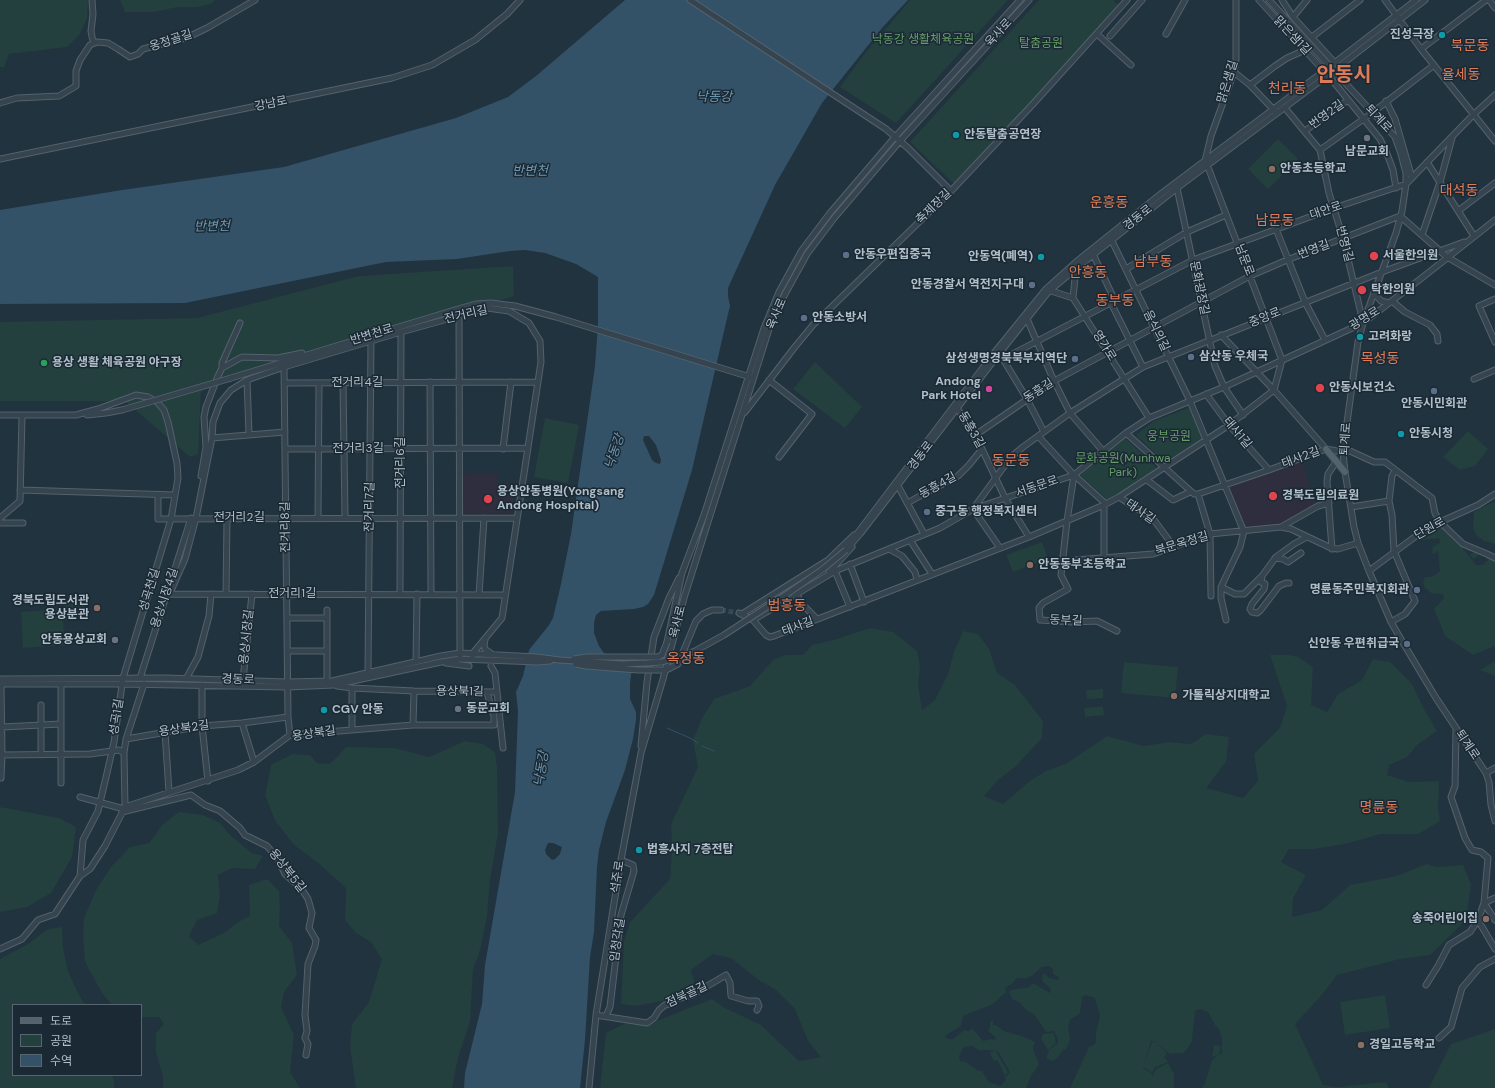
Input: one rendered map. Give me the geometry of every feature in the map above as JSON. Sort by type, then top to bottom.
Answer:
[{"type":"main road","points":[[1326,449],[1345,472]]},
{"type":"street","points":[[0,102],[17,98],[59,96],[76,86],[76,71],[80,60],[90,45],[94,43],[91,31],[93,14],[92,0]]},
{"type":"street","name":"옹정골길","points":[[94,43],[108,43],[130,57],[152,46],[186,38],[207,28],[255,0]]},
{"type":"street","name":"강남로","points":[[0,159],[392,78],[432,65],[475,40],[507,14],[520,0]]},
{"type":"street","points":[[690,0],[886,129],[951,191]]},
{"type":"street","name":"육사로","points":[[666,670],[667,642],[682,573],[736,418],[748,376],[767,321],[779,292],[802,250],[830,213],[895,137],[1020,0]]},
{"type":"street","name":"육사로","points":[[666,670],[684,598],[770,326],[807,254],[835,217],[900,141],[1029,0]]},
{"type":"street","name":"축제장길","points":[[742,416],[794,348],[831,306],[951,191],[1127,0]]},
{"type":"street","points":[[1110,36],[1142,0]]},
{"type":"street","points":[[1166,34],[1185,0]]},
{"type":"street","name":"맑은샘길","points":[[1206,163],[1211,136],[1234,72],[1236,60],[1236,0]]},
{"type":"street","name":"맑은샘1길","points":[[1259,0],[1326,73],[1380,139],[1393,170],[1396,188]]},
{"type":"street","name":"퇴계로","points":[[1269,0],[1322,58],[1333,67],[1372,113],[1395,137],[1401,154],[1406,173],[1406,184],[1400,216],[1382,272],[1363,323],[1358,342],[1343,452],[1345,472],[1358,543],[1369,571],[1391,622],[1412,659],[1456,730],[1486,773],[1489,782],[1491,805],[1495,821]]},
{"type":"street","points":[[1278,0],[1289,11]]},
{"type":"street","points":[[1282,0],[1293,17],[1312,37],[1333,67]]},
{"type":"street","points":[[1293,17],[1307,0]]},
{"type":"street","points":[[1312,37],[1360,0]]},
{"type":"street","points":[[1385,0],[1421,49],[1495,141]]},
{"type":"street","name":"경동로","points":[[996,354],[1026,319],[1048,290],[1177,188],[1206,163],[1285,108],[1416,0]]},
{"type":"street","name":"경동로","points":[[1333,67],[1425,0]]},
{"type":"street","points":[[1421,49],[1486,0]]},
{"type":"street","points":[[1489,0],[1495,8]]},
{"type":"street","points":[[1097,34],[1131,65]]},
{"type":"street","points":[[1250,85],[1287,58],[1305,50]]},
{"type":"street","points":[[1320,150],[1364,119],[1434,65]]},
{"type":"street","points":[[1234,72],[1250,85],[1274,110]]},
{"type":"street","name":"경동로","points":[[0,683],[61,684],[123,681],[140,678],[243,680],[288,685],[327,681],[416,661],[460,653],[493,654],[622,664],[648,664],[662,662],[695,651],[724,634],[823,569],[846,550],[996,354],[1048,290],[1103,240],[1274,110],[1326,73]]},
{"type":"street","name":"대안로","points":[[1003,359],[1194,260],[1334,208],[1406,184],[1473,115],[1495,95]]},
{"type":"street","name":"번영2길","points":[[1305,131],[1348,100]]},
{"type":"street","points":[[1386,101],[1395,119],[1412,178]]},
{"type":"street","name":"번영1길","points":[[1285,108],[1320,150],[1328,193],[1344,238],[1363,323]]},
{"type":"street","points":[[1422,235],[1440,182],[1452,136]]},
{"type":"street","points":[[1427,162],[1474,236]]},
{"type":"street","name":"남문로","points":[[1206,163],[1282,360]]},
{"type":"street","points":[[1458,211],[1495,183]]},
{"type":"street","name":"문화광장길","points":[[1177,188],[1194,260],[1215,366],[1224,387]]},
{"type":"street","points":[[1126,269],[1187,232],[1226,215]]},
{"type":"street","points":[[1400,216],[1447,257],[1495,285]]},
{"type":"street","name":"번영길","points":[[1202,301],[1250,276],[1287,260],[1400,216]]},
{"type":"street","name":"광명로","points":[[1282,360],[1363,323],[1495,220]]},
{"type":"street","points":[[1276,229],[1287,260],[1305,302],[1325,340]]},
{"type":"street","name":"음식의길","points":[[1111,239],[1190,401],[1225,485]]},
{"type":"street","name":"중앙로","points":[[973,509],[1011,457],[1070,413],[1143,367],[1305,302],[1468,240]]},
{"type":"street","points":[[1093,254],[1129,340],[1143,367]]},
{"type":"street","points":[[1048,290],[1073,298],[1076,268]]},
{"type":"street","points":[[1374,293],[1381,301],[1391,302],[1405,312],[1430,325],[1437,334],[1438,340]]},
{"type":"street","name":"영가로","points":[[1073,298],[1149,418]]},
{"type":"street","points":[[1495,299],[1479,306],[1495,342]]},
{"type":"street","name":"동흥길","points":[[974,436],[1054,381],[1202,301]]},
{"type":"street","name":"반변천로","points":[[76,415],[106,413],[122,410],[316,352],[371,338],[476,304],[491,303],[515,306],[562,318],[754,378]]},
{"type":"street","name":"전거리길","points":[[193,518],[212,438],[213,422],[220,404],[231,390],[247,380],[371,338],[401,332],[459,315],[490,308],[509,311],[529,323],[540,340],[541,362],[502,618],[473,654]]},
{"type":"street","points":[[459,315],[460,659]]},
{"type":"street","points":[[1026,319],[1070,413],[1103,450]]},
{"type":"street","points":[[193,518],[206,447],[204,417],[211,392],[222,368],[222,363],[240,323]]},
{"type":"street","name":"전거리6길","points":[[400,594],[401,332]]},
{"type":"street","name":"태사2길","points":[[1198,494],[1326,449],[1274,390],[1222,335]]},
{"type":"street","name":"전거리7길","points":[[368,673],[371,338]]},
{"type":"street","points":[[222,368],[242,357],[286,357],[309,351],[316,352]]},
{"type":"street","points":[[996,354],[1003,359],[1027,399],[1044,432]]},
{"type":"street","points":[[1274,390],[1282,360]]},
{"type":"street","name":"서동문로","points":[[825,576],[850,564],[940,528],[973,509],[1074,474],[1103,450],[1149,418],[1224,387],[1282,360]]},
{"type":"street","name":"전거리8길","points":[[284,367],[288,717],[290,735]]},
{"type":"street","points":[[1474,379],[1495,370]]},
{"type":"street","points":[[247,380],[249,434]]},
{"type":"street","points":[[769,380],[812,414],[780,457]]},
{"type":"street","points":[[430,382],[431,594]]},
{"type":"street","points":[[503,449],[511,382]]},
{"type":"street","name":"전거리4길","points":[[284,383],[538,382]]},
{"type":"street","points":[[318,518],[319,383]]},
{"type":"street","points":[[343,383],[345,518]]},
{"type":"street","points":[[1224,387],[1243,415]]},
{"type":"street","name":"태사길","points":[[753,620],[766,635],[770,637],[864,602],[1029,537],[1105,505],[1119,498],[1207,440],[1243,415],[1274,390]]},
{"type":"street","name":"태사1길","points":[[1206,394],[1229,425],[1269,470]]},
{"type":"street","name":"성곡천길","points":[[76,415],[98,409],[131,396],[148,397],[160,405],[167,415],[176,458],[178,478],[171,519],[123,681]]},
{"type":"street","name":"동흥3길","points":[[956,406],[982,449],[1005,498]]},
{"type":"street","points":[[0,415],[76,415]]},
{"type":"street","points":[[0,518],[20,501],[22,416]]},
{"type":"street","points":[[212,438],[285,432]]},
{"type":"street","points":[[1126,433],[1190,492],[1198,494],[1210,534],[1211,596]]},
{"type":"street","points":[[1038,436],[1105,505],[1104,559]]},
{"type":"street","name":"전거리3길","points":[[285,449],[528,448]]},
{"type":"street","name":"동흥4길","points":[[907,503],[958,476],[970,465],[982,449]]},
{"type":"street","points":[[1326,449],[1343,452],[1350,451],[1374,462],[1385,462],[1416,484],[1432,498],[1435,513],[1440,522],[1463,544],[1495,558]]},
{"type":"street","points":[[1336,462],[1328,474],[1330,539],[1332,548],[1344,548],[1358,543]]},
{"type":"street","points":[[1391,622],[1405,614],[1415,601],[1394,551],[1392,515],[1389,501],[1391,482],[1395,470]]},
{"type":"street","points":[[1063,561],[1074,474]]},
{"type":"street","points":[[1147,480],[1173,500],[1190,492]]},
{"type":"street","points":[[897,484],[924,534]]},
{"type":"street","points":[[1225,485],[1244,531],[1240,547],[1221,587],[1221,598],[1226,620]]},
{"type":"street","points":[[20,490],[175,495]]},
{"type":"street","name":"단원로","points":[[1369,571],[1416,536],[1495,494]]},
{"type":"street","points":[[158,495],[158,519],[171,519]]},
{"type":"street","points":[[1005,498],[1029,537]]},
{"type":"street","name":"태사길","points":[[1119,498],[1154,520],[1174,547]]},
{"type":"street","points":[[1351,507],[1389,501]]},
{"type":"street","points":[[1281,527],[1318,506],[1329,503]]},
{"type":"street","points":[[973,509],[1000,548]]},
{"type":"street","name":"용상시장4길","points":[[140,678],[168,594],[185,559],[193,518]]},
{"type":"street","points":[[226,594],[227,518]]},
{"type":"street","points":[[479,594],[484,518]]},
{"type":"street","name":"전거리2길","points":[[171,519],[517,518]]},
{"type":"street","points":[[0,523],[23,523]]},
{"type":"street","name":"북문옥정길","points":[[1063,561],[1153,554],[1210,534],[1281,527],[1291,529],[1332,548]]},
{"type":"street","points":[[858,533],[845,555],[825,576],[753,620],[740,614],[828,560],[858,533]]},
{"type":"street","points":[[1221,587],[1235,594],[1244,594],[1262,576],[1275,558],[1294,544],[1307,537]]},
{"type":"street","points":[[910,540],[932,574]]},
{"type":"street","points":[[889,549],[902,556],[915,572],[917,580]]},
{"type":"street","points":[[1275,558],[1283,559],[1288,562],[1301,553]]},
{"type":"street","name":"동부길","points":[[1063,561],[1061,575],[1068,589],[1043,603],[1040,608],[1040,620],[1074,622],[1097,621],[1117,631]]},
{"type":"street","points":[[850,564],[864,602]]},
{"type":"street","points":[[835,571],[850,607]]},
{"type":"street","points":[[641,753],[641,734],[653,642],[669,598],[682,573]]},
{"type":"street","points":[[1262,576],[1261,582],[1265,584],[1264,589],[1252,604],[1250,610],[1252,612],[1257,613],[1260,611],[1279,586],[1289,583]]},
{"type":"street","points":[[796,593],[802,604],[817,619]]},
{"type":"street","name":"전거리1길","points":[[168,594],[505,595]]},
{"type":"street","points":[[186,679],[198,657],[209,616],[211,594]]},
{"type":"street","name":"용상시장길","points":[[243,680],[252,594]]},
{"type":"street","points":[[416,661],[417,594]]},
{"type":"street","points":[[327,610],[327,681]]},
{"type":"street","points":[[559,660],[586,666],[638,670],[666,670],[675,666],[680,661],[696,621],[703,614],[712,610],[721,610]]},
{"type":"street","points":[[287,618],[327,618]]},
{"type":"street","points":[[487,637],[484,645],[485,649],[493,654]]},
{"type":"street","points":[[559,660],[587,657],[658,658],[662,655],[667,642]]},
{"type":"street","points":[[287,651],[327,651]]},
{"type":"street","points":[[472,660],[473,654]]},
{"type":"street","name":"경동로","points":[[0,683],[123,681],[144,684],[334,685],[460,659],[537,662],[559,660]]},
{"type":"street","points":[[441,662],[459,666],[469,666]]},
{"type":"street","points":[[491,666],[495,673],[497,692]]},
{"type":"street","name":"석주로","points":[[589,1088],[596,1015],[621,860],[641,753],[666,670]]},
{"type":"street","name":"성곡1길","points":[[80,876],[83,840],[98,811],[108,773],[123,681]]},
{"type":"street","points":[[0,683],[2,727],[0,778]]},
{"type":"street","points":[[61,684],[61,782]]},
{"type":"street","points":[[0,949],[22,939],[38,920],[55,914],[80,876],[90,869],[104,846],[124,809],[124,753],[126,739],[144,684]]},
{"type":"street","points":[[202,685],[202,726],[208,781]]},
{"type":"street","name":"용상북1길","points":[[334,685],[352,688],[414,691],[497,692],[503,748]]},
{"type":"street","points":[[352,688],[352,729]]},
{"type":"street","points":[[413,725],[414,691]]},
{"type":"street","points":[[487,693],[494,716],[500,721]]},
{"type":"street","points":[[41,705],[41,754]]},
{"type":"street","name":"용상북길","points":[[124,809],[169,792],[208,781],[238,770],[254,762],[290,735],[413,725],[494,725],[494,716]]},
{"type":"street","name":"용상북2길","points":[[126,739],[202,726],[288,717]]},
{"type":"street","points":[[242,723],[254,762]]},
{"type":"street","points":[[2,727],[61,724]]},
{"type":"street","points":[[1426,985],[1449,945],[1470,932],[1478,920],[1484,903],[1488,858],[1481,852],[1472,850],[1465,838],[1451,797],[1455,786],[1456,730]]},
{"type":"street","points":[[165,732],[169,792]]},
{"type":"street","points":[[2,755],[90,754],[119,750],[124,753]]},
{"type":"street","points":[[1486,773],[1495,768]]},
{"type":"street","name":"용상북5길","points":[[124,809],[191,795],[205,805],[220,811],[240,828],[245,835],[267,846],[278,859],[286,874],[301,888],[308,900],[312,913],[309,928],[316,940],[308,964],[305,1015],[307,1031],[305,1038],[308,1044],[306,1055]]},
{"type":"street","points":[[80,797],[124,809]]},
{"type":"street","name":"임청각길","points":[[606,1016],[610,1007],[621,915],[634,871],[633,864],[621,860]]},
{"type":"street","points":[[1484,903],[1495,898]]},
{"type":"street","points":[[1484,903],[1495,920]]},
{"type":"street","points":[[1478,920],[1495,949]]},
{"type":"street","points":[[1439,1038],[1452,1027],[1462,988],[1480,967],[1495,960]]},
{"type":"street","name":"점북골길","points":[[596,1015],[647,1023],[654,1018],[659,1010],[665,1005],[670,1004],[683,996],[692,995],[726,975],[730,983],[731,996],[748,1001],[757,1001],[759,1006],[757,1010]]},
{"type":"shaded area","name":"경북도립의료원","points":[[1302,461],[1316,505],[1281,523],[1245,528],[1230,487]]},
{"type":"shaded area","name":"용상안동병원(Yongsang Andong Hospital)","points":[[497,473],[497,483],[516,484],[512,514],[462,514],[462,474]]},
{"type":"green space","points":[[0,0],[88,0],[87,18],[80,34],[67,47],[9,54],[4,67],[0,67]]},
{"type":"green space","points":[[120,0],[215,0],[211,4],[197,7],[178,7],[154,12],[125,12]]},
{"type":"green space","name":"낙동강 생활체육공원","points":[[910,0],[1008,0],[896,123],[840,87],[866,52]]},
{"type":"green space","name":"탈춤공원","points":[[1039,0],[1113,0],[1119,6],[955,185],[910,142]]},
{"type":"green space","points":[[1278,139],[1298,159],[1268,189],[1248,169]]},
{"type":"green space","points":[[513,266],[514,296],[201,391],[198,454],[190,457],[125,401],[0,401],[0,322],[197,318],[359,276]]},
{"type":"green space","points":[[815,362],[862,407],[845,428],[793,389]]},
{"type":"green space","name":"웅부공원","points":[[1189,408],[1204,439],[1166,464],[1136,435],[1154,421]]},
{"type":"green space","points":[[545,418],[579,425],[568,483],[534,477]]},
{"type":"green space","points":[[1468,431],[1488,449],[1475,466],[1460,470],[1443,457]]},
{"type":"green space","name":"문화공원(Munhwa Park)","points":[[1125,438],[1157,468],[1108,500],[1080,475]]},
{"type":"green space","points":[[1495,501],[1495,544],[1484,541],[1476,535],[1473,528],[1474,512]]},
{"type":"green space","points":[[1440,526],[1461,546],[1476,565],[1483,565],[1488,560],[1483,555],[1495,561],[1495,646],[1473,655],[1445,636],[1434,609],[1444,598],[1443,594],[1431,593],[1425,588],[1423,583],[1425,577],[1432,577],[1440,571],[1438,550],[1434,554],[1432,553],[1433,547],[1440,543],[1439,538],[1416,541]]},
{"type":"green space","points":[[1042,542],[1048,559],[1013,572],[1006,555]]},
{"type":"green space","points":[[1475,551],[1483,555],[1479,555],[1473,559],[1470,555]]},
{"type":"green space","points":[[85,602],[87,617],[65,620],[64,605]]},
{"type":"green space","points":[[62,609],[65,645],[23,648],[21,612]]},
{"type":"green space","points":[[870,628],[893,632],[917,651],[920,666],[918,685],[922,710],[935,700],[948,674],[954,652],[963,631],[978,634],[989,649],[997,673],[1015,685],[1043,721],[1042,738],[1016,766],[997,781],[984,796],[1003,804],[1031,780],[1046,771],[1067,763],[1107,736],[1144,746],[1169,742],[1191,744],[1206,734],[1229,737],[1226,762],[1206,788],[1243,798],[1258,781],[1254,754],[1280,728],[1287,706],[1270,655],[1289,655],[1298,657],[1313,667],[1311,705],[1327,712],[1338,694],[1362,680],[1373,659],[1390,662],[1412,684],[1437,731],[1417,745],[1407,757],[1389,765],[1387,775],[1408,782],[1439,781],[1438,808],[1440,821],[1418,834],[1381,834],[1349,843],[1315,849],[1289,849],[1281,862],[1306,875],[1293,898],[1292,917],[1322,910],[1350,885],[1396,876],[1427,864],[1436,867],[1463,865],[1471,884],[1466,920],[1430,955],[1400,959],[1337,975],[1321,996],[1295,1024],[1323,1085],[1337,1087],[1386,1082],[1389,1088],[1202,1088],[1212,1060],[1218,1055],[1212,1057],[1214,1045],[1221,1046],[1219,1055],[1222,1053],[1222,1040],[1219,1029],[1208,1012],[1200,1009],[1195,1011],[1192,1041],[1183,1053],[1170,1054],[1154,1041],[1151,1041],[1144,1065],[1152,1042],[1155,1042],[1164,1050],[1167,1054],[1164,1057],[1168,1062],[1155,1067],[1152,1073],[1144,1067],[1143,1068],[1152,1074],[1152,1077],[1156,1069],[1168,1063],[1174,1074],[1174,1088],[1070,1088],[1089,1047],[1094,1045],[1096,1042],[1096,1033],[1100,1016],[1095,998],[1085,995],[1082,997],[1080,1013],[1070,1020],[1068,1027],[1070,1041],[1066,1049],[1063,1050],[1052,1062],[1055,1056],[1052,1061],[1046,1058],[1049,1050],[1058,1043],[1058,1039],[1054,1031],[1046,1032],[1034,1014],[1029,1012],[1019,1002],[1012,999],[1009,992],[1011,990],[1029,987],[1033,983],[1050,993],[1051,989],[1043,982],[1042,977],[1044,973],[1049,978],[1058,980],[1059,977],[1053,974],[1053,969],[1049,966],[1041,967],[1033,975],[1027,978],[1017,978],[1012,984],[1005,988],[1006,992],[993,1004],[963,1016],[961,1026],[945,1036],[948,1039],[953,1039],[964,1030],[970,1031],[972,1028],[983,1041],[991,1039],[994,1040],[996,1038],[988,1031],[990,1028],[990,1022],[993,1020],[993,1025],[996,1025],[1004,1031],[1022,1036],[1035,1042],[1033,1048],[1039,1065],[1032,1074],[1026,1088],[600,1088],[606,1033],[626,1023],[644,1026],[712,999],[723,1007],[761,1025],[799,1061],[821,1057],[808,1041],[795,1009],[776,990],[760,981],[731,958],[713,954],[691,970],[696,988],[671,999],[637,1006],[621,1004],[624,942],[630,922],[670,879],[672,850],[671,824],[698,767],[693,740],[702,718],[714,699],[750,686],[774,659],[786,655],[803,655],[812,645],[834,640]],"holes":[[[973,1046],[978,1050],[995,1050],[999,1053],[1010,1072],[1005,1078],[1006,1080],[1000,1086],[989,1082],[982,1071],[978,1071],[966,1062],[960,1061],[959,1056],[964,1047]]]},
{"type":"green space","points":[[1495,661],[1495,676],[1480,670]]},
{"type":"green space","points":[[1124,662],[1178,667],[1175,698],[1121,693]]},
{"type":"green space","points":[[1103,689],[1103,698],[1087,699],[1086,690]]},
{"type":"green space","points":[[1103,706],[1104,715],[1085,717],[1084,708]]},
{"type":"green space","points":[[465,741],[483,744],[495,752],[497,767],[498,833],[490,880],[487,916],[481,947],[473,970],[470,1021],[458,1058],[452,1088],[356,1088],[350,1047],[352,1024],[369,1002],[382,959],[371,942],[356,933],[345,920],[346,888],[317,862],[294,845],[276,822],[265,796],[271,765],[293,754],[310,755],[317,763],[330,764],[346,747],[395,748],[429,757]]},
{"type":"green space","points":[[0,807],[59,818],[76,827],[72,857],[51,893],[27,907],[0,912]]},
{"type":"green space","points":[[179,812],[203,815],[220,823],[230,835],[252,853],[263,856],[255,869],[232,868],[218,875],[220,895],[217,913],[197,920],[189,936],[198,945],[224,933],[238,922],[250,916],[249,885],[267,879],[279,891],[279,926],[292,943],[297,975],[284,992],[281,1007],[294,1035],[290,1072],[300,1088],[163,1088],[163,1076],[156,1052],[156,1033],[164,1024],[159,1017],[142,1017],[142,1004],[111,1004],[102,993],[85,962],[83,938],[84,918],[96,890],[111,867],[130,847],[149,843],[163,824]]},
{"type":"green space","points":[[62,927],[63,948],[68,971],[84,1004],[12,1004],[12,1076],[112,1076],[114,1088],[0,1088],[0,959],[28,944],[48,929]]},
{"type":"green space","points":[[1385,995],[1390,1028],[1345,1035],[1340,1002]]},
{"type":"green space","points":[[1495,1029],[1495,1088],[1429,1088],[1451,1044]]},
{"type":"green space","points":[[1054,1033],[1056,1043],[1048,1050],[1041,1039],[1043,1034]]},
{"type":"green space","points":[[995,1050],[1008,1072],[1005,1077],[997,1060],[994,1061],[992,1058],[990,1052]]},
{"type":"water","points":[[625,0],[908,0],[882,28],[822,103],[775,185],[728,288],[730,306],[692,470],[654,595],[648,604],[643,607],[601,611],[596,615],[594,633],[599,646],[609,658],[629,662],[632,667],[630,699],[636,712],[636,720],[625,770],[606,822],[599,850],[594,932],[590,957],[585,1040],[580,1088],[464,1088],[465,1073],[482,1004],[485,965],[515,792],[518,711],[516,692],[523,676],[529,650],[553,618],[571,534],[595,366],[598,324],[598,277],[576,264],[545,253],[525,250],[457,259],[386,262],[185,303],[0,304],[0,210],[122,190],[284,167],[456,118],[508,97],[536,76]],"holes":[[[644,436],[649,436],[656,445],[661,460],[660,464],[652,460],[643,440]],[[548,843],[553,843],[562,847],[560,854],[555,859],[552,860],[546,854],[545,850]]]},
{"type":"waterway","points":[[667,728],[698,743]]},
{"type":"waterway","points":[[702,746],[714,751]]},
{"type":"tunnel","points":[[721,610],[739,613]]},
{"type":"place","name":"진성극장","points":[[1442,35]]},
{"type":"place","name":"안동탈춤공연장","points":[[956,135]]},
{"type":"place","name":"남문교회","points":[[1367,138]]},
{"type":"place","name":"안동초등학교","points":[[1272,169]]},
{"type":"place","name":"안동우편집중국","points":[[846,255]]},
{"type":"place","name":"서울한의원","points":[[1374,256]]},
{"type":"place","name":"안동역(폐역)","points":[[1041,257]]},
{"type":"place","name":"안동경찰서 역전지구대","points":[[1032,285]]},
{"type":"place","name":"탁한의원","points":[[1362,290]]},
{"type":"place","name":"안동소방서","points":[[804,318]]},
{"type":"place","name":"고려화랑","points":[[1360,337]]},
{"type":"place","name":"삼산동 우체국","points":[[1191,357]]},
{"type":"place","name":"삼성생명경북북부지역단","points":[[1075,359]]},
{"type":"place","name":"용상 생활 체육공원 야구장","points":[[44,363]]},
{"type":"place","name":"안동시보건소","points":[[1320,388]]},
{"type":"place","name":"Andong Park Hotel","points":[[989,389]]},
{"type":"place","name":"안동시민회관","points":[[1434,391]]},
{"type":"place","name":"안동시청","points":[[1401,434]]},
{"type":"place","name":"경북도립의료원","points":[[1273,496]]},
{"type":"place","name":"용상안동병원(Yongsang Andong Hospital)","points":[[488,499]]},
{"type":"place","name":"중구동 행정복지센터","points":[[927,512]]},
{"type":"place","name":"안동동부초등학교","points":[[1030,565]]},
{"type":"place","name":"명륜동주민복지회관","points":[[1417,590]]},
{"type":"place","name":"경북도립도서관 용상분관","points":[[97,608]]},
{"type":"place","name":"안동용상교회","points":[[115,640]]},
{"type":"place","name":"신안동 우편취급국","points":[[1407,644]]},
{"type":"place","name":"가톨릭상지대학교","points":[[1174,696]]},
{"type":"place","name":"동문교회","points":[[458,709]]},
{"type":"place","name":"CGV 안동","points":[[324,710]]},
{"type":"place","name":"법흥사지 7층전탑","points":[[639,850]]},
{"type":"place","name":"송죽어린이집","points":[[1486,919]]},
{"type":"place","name":"경일고등학교","points":[[1361,1045]]},
{"type":"district","name":"북문동","points":[[1470,46]]},
{"type":"district","name":"율세동","points":[[1461,75]]},
{"type":"district","name":"안동시","points":[[1344,76]]},
{"type":"district","name":"천리동","points":[[1287,89]]},
{"type":"district","name":"대석동","points":[[1459,191]]},
{"type":"district","name":"운흥동","points":[[1109,203]]},
{"type":"district","name":"남문동","points":[[1275,221]]},
{"type":"district","name":"남부동","points":[[1153,262]]},
{"type":"district","name":"안흥동","points":[[1088,273]]},
{"type":"district","name":"동부동","points":[[1115,301]]},
{"type":"district","name":"목성동","points":[[1380,359]]},
{"type":"district","name":"동문동","points":[[1011,461]]},
{"type":"district","name":"법흥동","points":[[787,606]]},
{"type":"district","name":"옥정동","points":[[686,659]]},
{"type":"district","name":"명륜동","points":[[1379,808]]},
{"type":"water label","name":"낙동강","points":[[714,98]]},
{"type":"water label","name":"반변천","points":[[530,172]]},
{"type":"water label","name":"반변천","points":[[212,227]]},
{"type":"water label","name":"낙동강","points":[[615,452]]},
{"type":"water label","name":"낙동강","points":[[542,769]]}]
